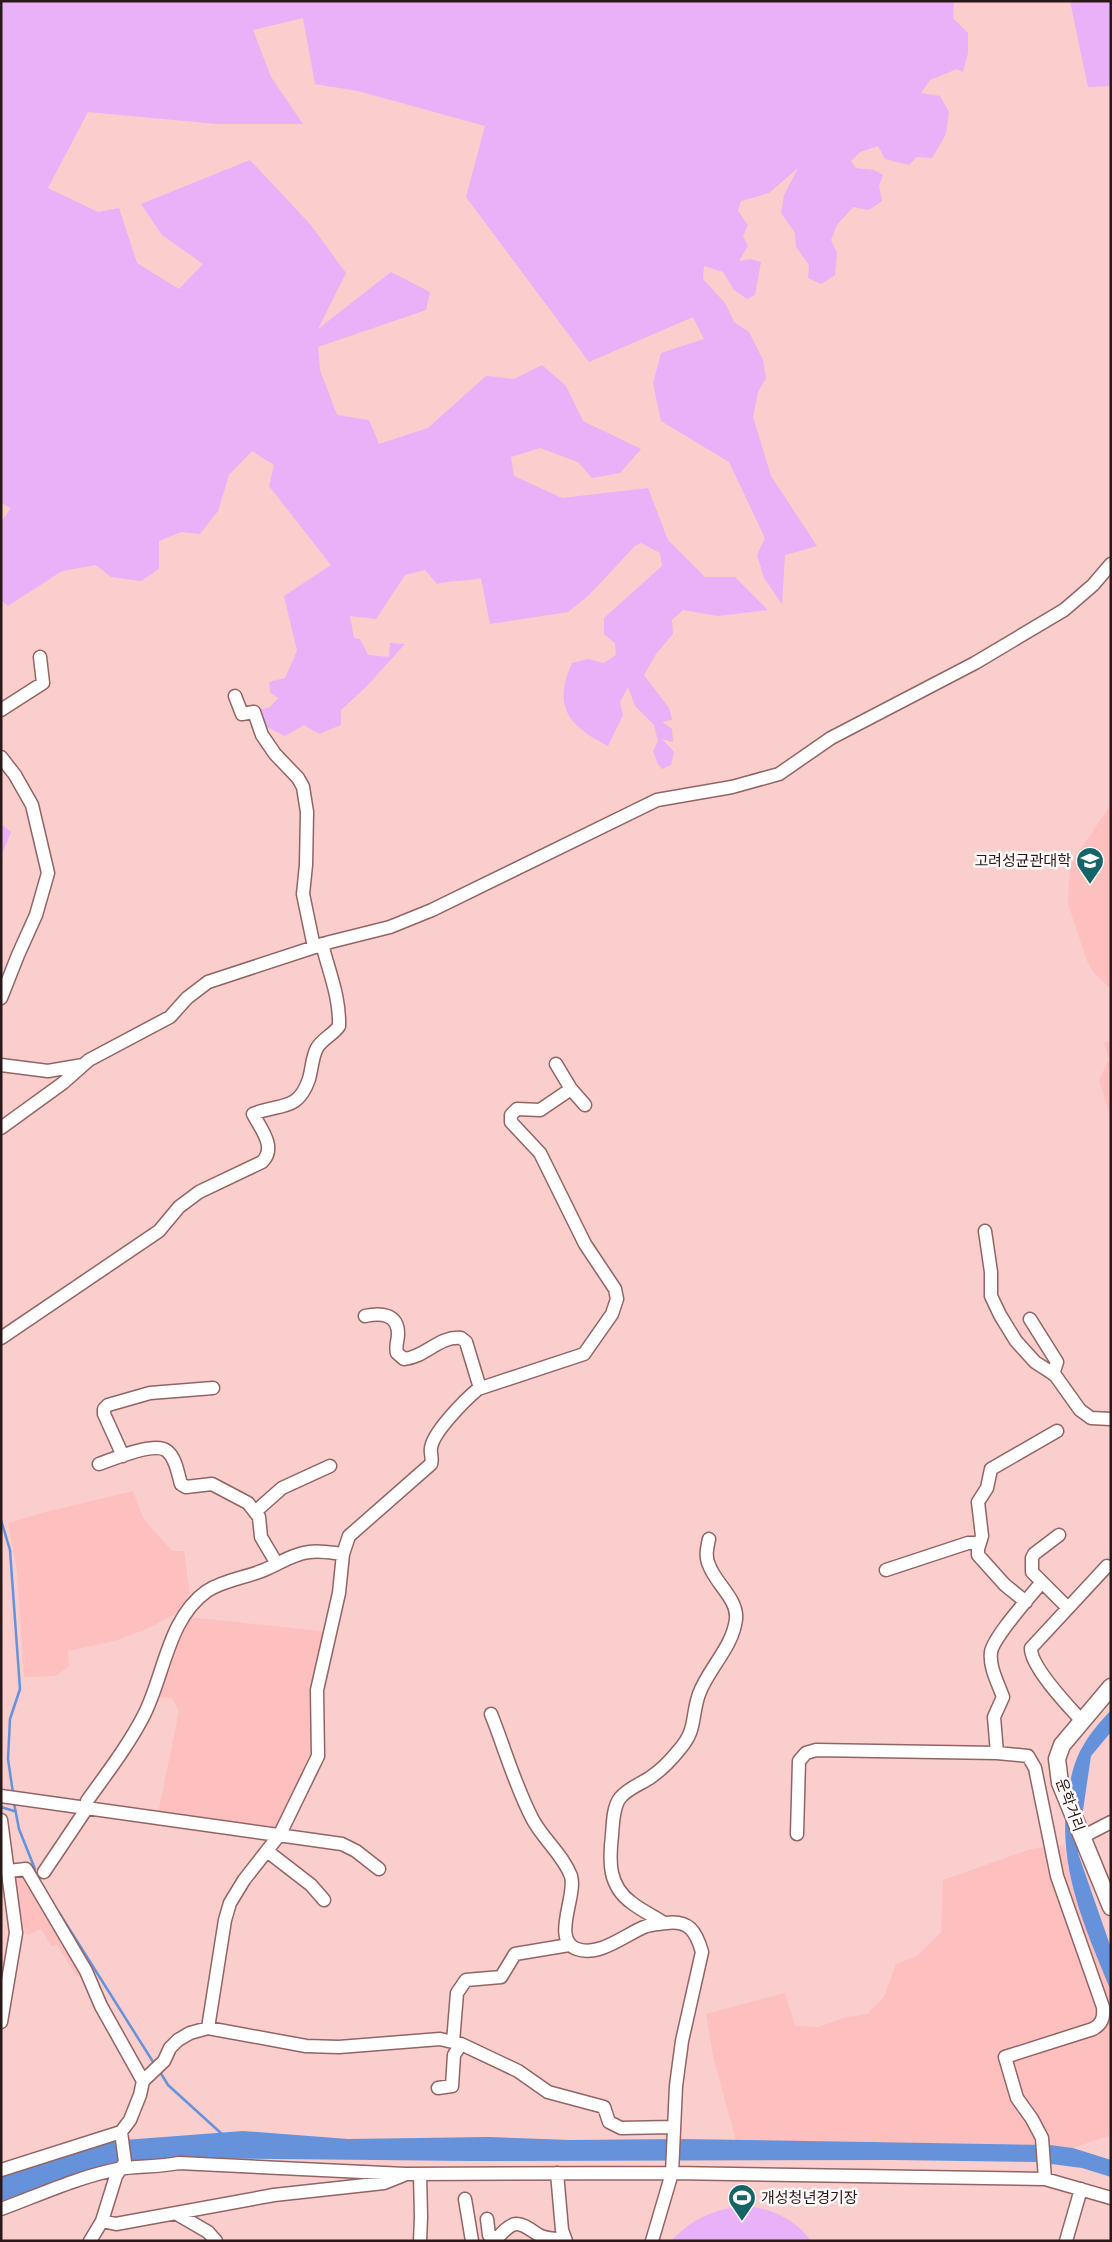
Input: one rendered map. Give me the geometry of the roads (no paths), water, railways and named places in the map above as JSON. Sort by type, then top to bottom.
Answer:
[{"type":"main road","name":"운학거리","points":[[1111,1686],[1062,1745],[1057,1760],[1060,1783],[1065,1797],[1111,1906]]},
{"type":"street","points":[[1,1128],[64,1083],[84,1065],[170,1017],[187,998],[208,982],[318,946],[390,927],[432,910],[657,800],[732,787],[779,774],[831,738],[975,663],[1064,610],[1094,585],[1111,564]]},
{"type":"street","points":[[1,710],[43,683],[40,657]]},
{"type":"street","points":[[1,1338],[159,1231],[179,1207],[198,1192],[262,1162],[267,1157],[269,1146],[254,1114],[268,1108],[288,1105],[299,1100],[309,1079],[315,1053],[319,1046],[339,1026],[334,980],[318,946],[303,894],[306,864],[307,812],[303,787],[298,778],[274,754],[262,735],[254,712],[242,714],[235,696]]},
{"type":"street","points":[[1,757],[15,775],[32,805],[48,873],[36,916],[1,998]]},
{"type":"street","points":[[556,1064],[570,1089],[585,1105]]},
{"type":"street","points":[[1,1065],[48,1072],[84,1065]]},
{"type":"street","points":[[208,2028],[225,1920],[230,1903],[244,1880],[280,1834],[318,1756],[317,1690],[339,1593],[343,1554],[349,1536],[431,1464],[433,1457],[431,1449],[435,1437],[465,1400],[480,1388],[584,1354],[612,1314],[617,1299],[615,1289],[584,1244],[540,1153],[511,1122],[511,1115],[517,1109],[540,1110],[570,1089]]},
{"type":"street","points":[[985,1231],[991,1272],[991,1296],[1016,1341],[1035,1362],[1052,1374],[1080,1410],[1091,1418],[1111,1419]]},
{"type":"street","points":[[365,1316],[380,1313],[389,1316],[397,1328],[397,1354],[404,1359],[423,1353],[441,1340],[461,1338],[466,1342],[480,1388]]},
{"type":"street","points":[[1030,1319],[1057,1362],[1052,1374]]},
{"type":"street","points":[[123,1456],[104,1414],[104,1409],[108,1405],[150,1393],[212,1388]]},
{"type":"street","points":[[1026,1602],[982,1562],[978,1555],[982,1536],[978,1502],[988,1488],[991,1469],[1056,1431]]},
{"type":"street","points":[[98,1464],[150,1448],[163,1449],[174,1460],[181,1484],[186,1487],[212,1484],[248,1503],[259,1517],[261,1536],[277,1564]]},
{"type":"street","points":[[255,1512],[282,1488],[330,1466]]},
{"type":"street","points":[[1059,1535],[1032,1558],[1032,1572],[1068,1608]]},
{"type":"street","points":[[664,1923],[633,1904],[620,1893],[612,1876],[609,1859],[616,1804],[620,1798],[663,1766],[690,1736],[695,1721],[699,1696],[727,1643],[736,1619],[734,1608],[708,1564],[706,1554],[708,1539]]},
{"type":"street","points":[[886,1570],[968,1543],[980,1543]]},
{"type":"street","points":[[44,1872],[87,1808],[87,1801],[123,1751],[144,1715],[177,1628],[205,1592],[217,1585],[264,1571],[293,1556],[311,1551],[343,1554]]},
{"type":"street","points":[[1081,1720],[1058,1694],[1033,1659],[1031,1652],[1032,1648],[1107,1566]]},
{"type":"street","points":[[997,1753],[994,1717],[1002,1697],[992,1668],[992,1651],[996,1639],[1041,1583]]},
{"type":"street","points":[[491,1714],[531,1817],[541,1836],[567,1866],[572,1879],[565,1936],[569,1945],[578,1950],[595,1949],[646,1926],[678,1921],[690,1926],[698,1939],[702,1952],[682,2041],[673,2129],[673,2170],[652,2241]]},
{"type":"street","points":[[798,1834],[799,1761],[806,1753],[816,1750],[997,1753],[1028,1756],[1035,1768],[1057,1876],[1103,2007],[1103,2016],[1099,2025],[1093,2030],[1005,2057],[1017,2098],[1042,2138],[1045,2180]]},
{"type":"street","points":[[9,1797],[342,1844],[356,1851],[379,1869]]},
{"type":"street","points":[[1,1820],[8,1871],[6,1888],[16,1933],[5,1979],[1,2022]]},
{"type":"street","points":[[1081,1834],[1111,1822]]},
{"type":"street","points":[[267,1851],[311,1884],[324,1900]]},
{"type":"street","points":[[8,1871],[26,1869],[86,1971],[101,2006],[145,2078]]},
{"type":"street","points":[[438,2088],[452,2086],[454,2055],[457,2043],[457,1993],[466,1980],[501,1977],[515,1954],[569,1945]]},
{"type":"street","points":[[90,2241],[102,2221],[122,2166],[121,2135],[130,2120],[145,2078],[160,2065],[170,2048],[178,2040],[208,2028],[306,2046],[339,2047],[440,2039],[457,2043],[518,2071],[548,2092],[604,2107],[609,2122],[621,2128],[673,2129]]},
{"type":"street","points":[[1,2170],[121,2135]]},
{"type":"street","points":[[1,2209],[122,2166],[158,2167],[179,2163],[405,2174],[673,2170],[1045,2180],[1081,2188],[1111,2198]]},
{"type":"street","points":[[487,2219],[489,2235],[496,2239],[516,2224],[520,2224],[542,2236],[565,2240],[556,2173]]},
{"type":"street","points":[[102,2221],[116,2224],[177,2214],[210,2205],[274,2195],[384,2183],[405,2174]]},
{"type":"street","points":[[420,2174],[420,2241]]},
{"type":"street","points":[[1066,2241],[1081,2188]]},
{"type":"street","points":[[465,2199],[472,2241]]},
{"type":"street","points":[[177,2214],[208,2232],[216,2241]]},
{"type":"water","points":[[1111,1710],[1111,1732],[1091,1756],[1078,1853],[1111,1948],[1111,1991],[1082,1918],[1075,1894],[1069,1870],[1065,1819],[1069,1787],[1077,1757],[1089,1736]]},
{"type":"water","points":[[243,2131],[348,2139],[489,2137],[570,2140],[679,2139],[1050,2145],[1073,2148],[1111,2160],[1111,2177],[1082,2168],[1036,2162],[893,2160],[471,2161],[173,2158],[112,2163],[1,2201],[1,2177],[47,2159],[111,2141]]},
{"type":"waterway","points":[[1,1520],[10,1550],[20,1689],[10,1719],[8,1759],[13,1793]]},
{"type":"waterway","points":[[14,1803],[19,1829],[35,1869],[33,1874]]},
{"type":"waterway","points":[[1,1807],[14,1811]]},
{"type":"waterway","points":[[58,1911],[155,2065]]},
{"type":"waterway","points":[[160,2072],[168,2085],[223,2135]]},
{"type":"place","name":"고려성균관대학","points":[[1090,885]]},
{"type":"place","name":"개성청년경기장","points":[[742,2222]]}]
